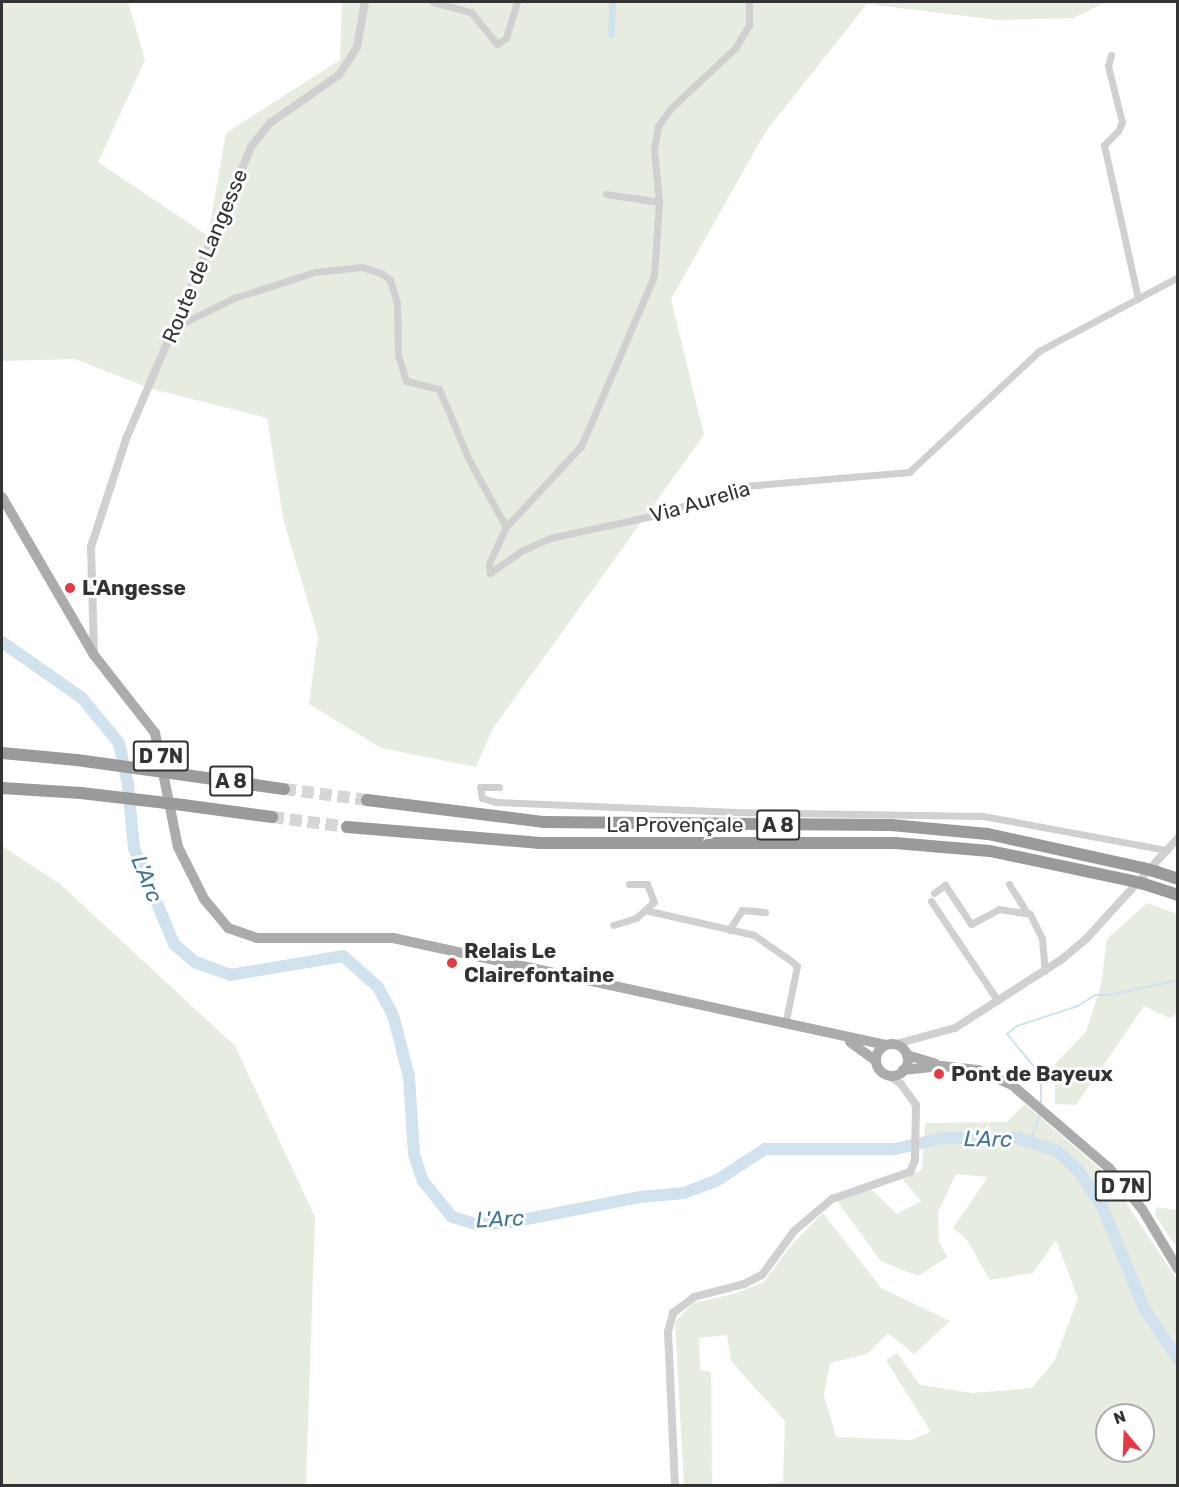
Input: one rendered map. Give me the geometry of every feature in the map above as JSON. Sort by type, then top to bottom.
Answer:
[{"type":"highway","name":"A 8","points":[[2,753],[77,760],[284,789]]},
{"type":"highway","name":"A 8","points":[[2,788],[81,793],[272,817]]},
{"type":"highway","name":"La Provençale","points":[[367,800],[543,822],[902,826],[988,834],[1143,868],[1178,879]]},
{"type":"highway","name":"La Provençale","points":[[347,827],[540,843],[895,843],[990,851],[1138,883],[1178,896]]},
{"type":"main road","name":"D 7N","points":[[2,497],[94,655],[155,733],[182,857],[214,914],[237,933],[270,938],[393,938],[786,1020],[898,1049],[941,1066],[990,1073],[1029,1100],[1109,1168],[1142,1209],[1178,1269]]},
{"type":"main road","name":"D 7N","points":[[831,1032],[875,1060]]},
{"type":"main road","points":[[898,1049],[898,1076],[878,1069],[875,1060],[898,1049]]},
{"type":"main road","name":"D 7N","points":[[898,1076],[941,1066]]},
{"type":"street","name":"Route de Langesse","points":[[94,655],[92,547],[126,439],[251,147],[270,123],[339,75],[357,47],[365,2]]},
{"type":"street","points":[[433,2],[471,12],[497,44],[506,38],[517,2]]},
{"type":"street","points":[[175,327],[234,297],[315,272],[362,267],[381,273],[390,280],[397,303],[398,355],[406,381],[439,389],[469,460],[506,527],[581,446],[654,276],[659,202],[654,149],[657,126],[670,109],[735,48],[749,25],[749,2]]},
{"type":"street","points":[[1111,56],[1108,66],[1122,122],[1118,131],[1104,146],[1138,298],[1178,277]]},
{"type":"street","points":[[606,194],[659,202]]},
{"type":"street","name":"Via Aurelia","points":[[506,527],[489,562],[490,573],[521,551],[550,538],[652,516],[745,486],[824,477],[893,476],[920,465],[1039,351],[1138,298]]},
{"type":"street","points":[[499,787],[480,787],[482,798],[496,802],[731,812],[983,816],[1167,850]]},
{"type":"street","points":[[898,1049],[917,1040],[946,1032],[1045,970],[1087,938],[1178,838]]},
{"type":"street","points":[[613,925],[636,918],[654,902],[650,886],[629,884]]},
{"type":"street","points":[[1009,884],[1042,939],[1045,970]]},
{"type":"street","points":[[934,892],[945,885],[971,924],[999,909],[1009,914],[1026,911]]},
{"type":"street","points":[[931,901],[998,1001]]},
{"type":"street","points":[[645,910],[754,935],[797,966],[786,1020]]},
{"type":"street","points":[[729,930],[742,910],[765,912]]},
{"type":"street","points":[[675,1485],[668,1332],[673,1313],[694,1297],[744,1284],[762,1275],[794,1231],[822,1205],[832,1199],[903,1176],[915,1160],[917,1112],[914,1099],[898,1076]]},
{"type":"shaded area","points":[[2,2],[128,2],[145,60],[98,162],[208,236],[226,133],[340,60],[342,2],[1106,2],[1073,18],[998,20],[867,4],[766,131],[671,299],[704,435],[493,728],[476,767],[381,748],[309,704],[318,636],[284,522],[267,418],[149,388],[75,359],[2,361]]},
{"type":"shaded area","points":[[2,846],[60,884],[235,1046],[315,1217],[306,1485],[2,1485]]},
{"type":"shaded area","points":[[1147,903],[1177,914],[1177,1013],[1170,1018],[1144,1006],[1076,1105],[1055,1104],[1055,1064],[1086,1032],[1101,985],[1107,939]]},
{"type":"shaded area","points":[[1025,1104],[1110,1178],[1177,1280],[1177,1485],[753,1485],[783,1482],[785,1421],[731,1361],[727,1335],[699,1338],[700,1370],[711,1372],[712,1485],[684,1485],[675,1322],[693,1303],[734,1294],[764,1282],[793,1243],[823,1213],[881,1288],[950,1321],[914,1354],[888,1333],[867,1354],[830,1363],[824,1395],[836,1437],[911,1440],[931,1432],[886,1360],[897,1353],[920,1385],[973,1393],[1032,1388],[1055,1360],[1078,1298],[1056,1240],[1033,1273],[990,1280],[967,1240],[953,1228],[988,1177],[956,1174],[938,1212],[939,1241],[947,1257],[918,1276],[881,1261],[837,1201],[871,1189],[897,1214],[921,1201],[903,1180],[922,1170],[925,1123],[1007,1122]]},
{"type":"shaded area","points":[[1156,1207],[1177,1210],[1177,1248],[1155,1215]]},
{"type":"waterway","points":[[611,34],[612,2]]},
{"type":"waterway","name":"L'Arc","points":[[2,642],[82,698],[119,743],[128,785],[134,848],[174,944],[195,962],[230,975],[343,956],[378,987],[393,1015],[409,1077],[414,1154],[423,1181],[452,1217],[477,1224],[506,1223],[640,1197],[684,1193],[716,1181],[765,1149],[895,1149],[944,1138],[1018,1138],[1057,1151],[1078,1170],[1102,1206],[1144,1308],[1178,1359]]},
{"type":"waterway","points":[[1041,1104],[1041,1075],[1007,1034],[1017,1026],[1078,1006],[1095,995],[1110,995],[1178,980]]},
{"type":"waterway","points":[[1030,1142],[1040,1115]]},
{"type":"tunnel","points":[[284,789],[367,800]]},
{"type":"tunnel","points":[[272,817],[347,827]]},
{"type":"place","name":"L'Angesse","points":[[70,588]]},
{"type":"place","name":"Relais Le Clairefontaine","points":[[452,963]]},
{"type":"place","name":"Pont de Bayeux","points":[[939,1074]]}]
